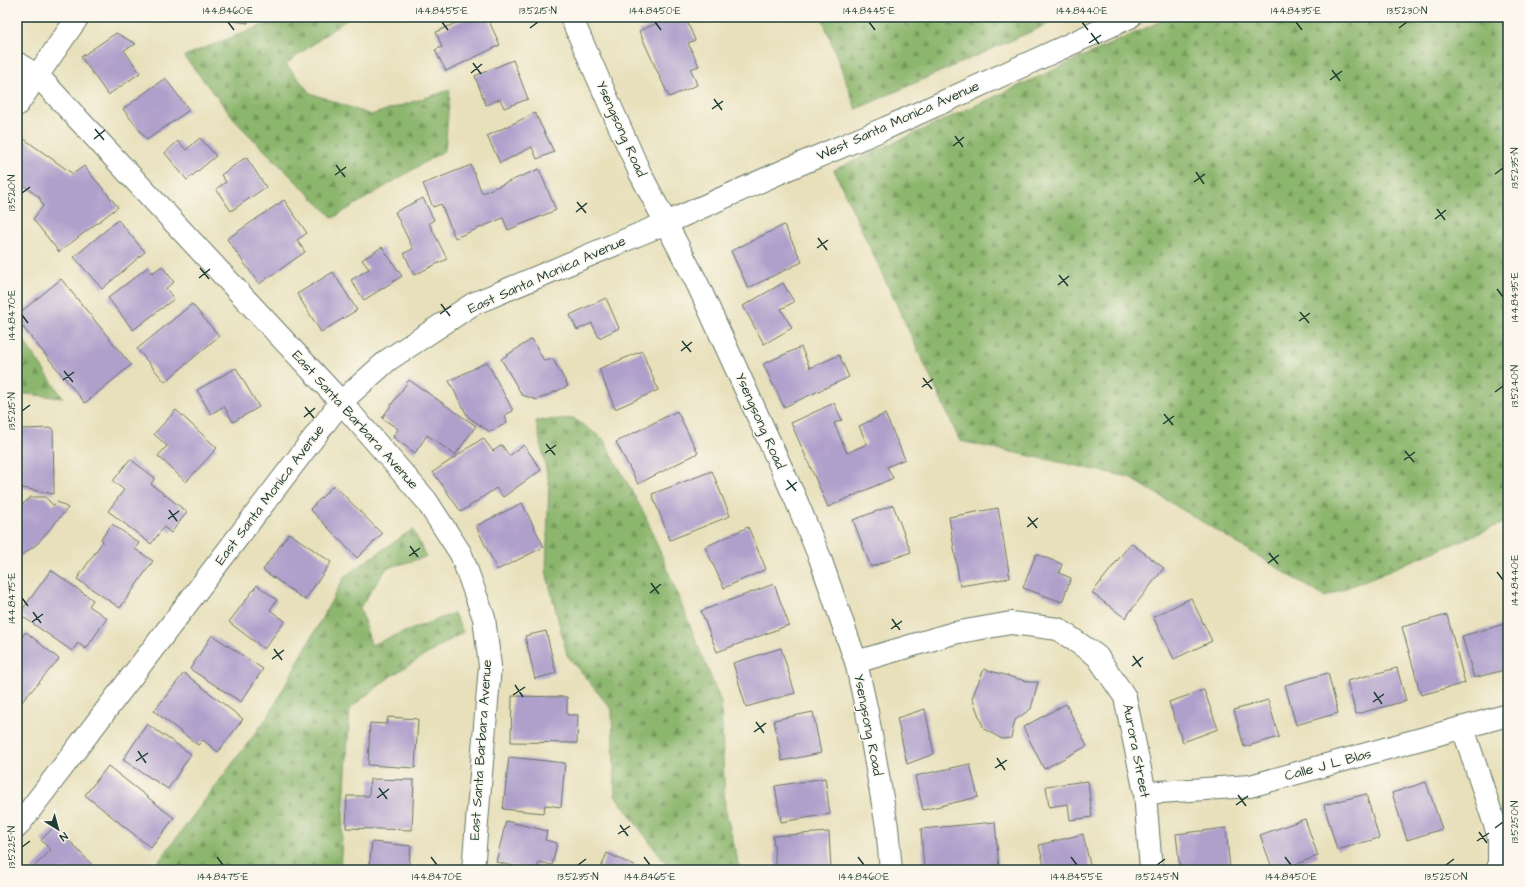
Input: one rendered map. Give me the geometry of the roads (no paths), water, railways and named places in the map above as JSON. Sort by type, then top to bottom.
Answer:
[{"type":"street","points":[[17,105],[39,77],[78,17]]},
{"type":"street","name":"Ysengsong Road","points":[[571,17],[640,173],[698,285],[796,500],[820,558],[856,662],[877,765],[887,827],[891,870]]},
{"type":"street","name":"West Santa Monica Avenue","points":[[666,223],[788,169],[893,125],[1130,17]]},
{"type":"street","name":"East Santa Barbara Avenue","points":[[17,63],[39,77],[341,402],[426,500],[461,554],[484,618],[490,666],[473,870]]},
{"type":"street","name":"East Santa Monica Avenue","points":[[17,827],[341,402],[388,360],[473,304],[666,223]]},
{"type":"street","name":"Aurora Street","points":[[856,662],[954,633],[1011,623],[1058,628],[1097,656],[1126,697],[1145,793],[1151,870]]},
{"type":"street","name":"Calle J L Blas","points":[[1145,793],[1250,786],[1508,715]]},
{"type":"street","points":[[1463,728],[1498,837],[1499,870]]}]
